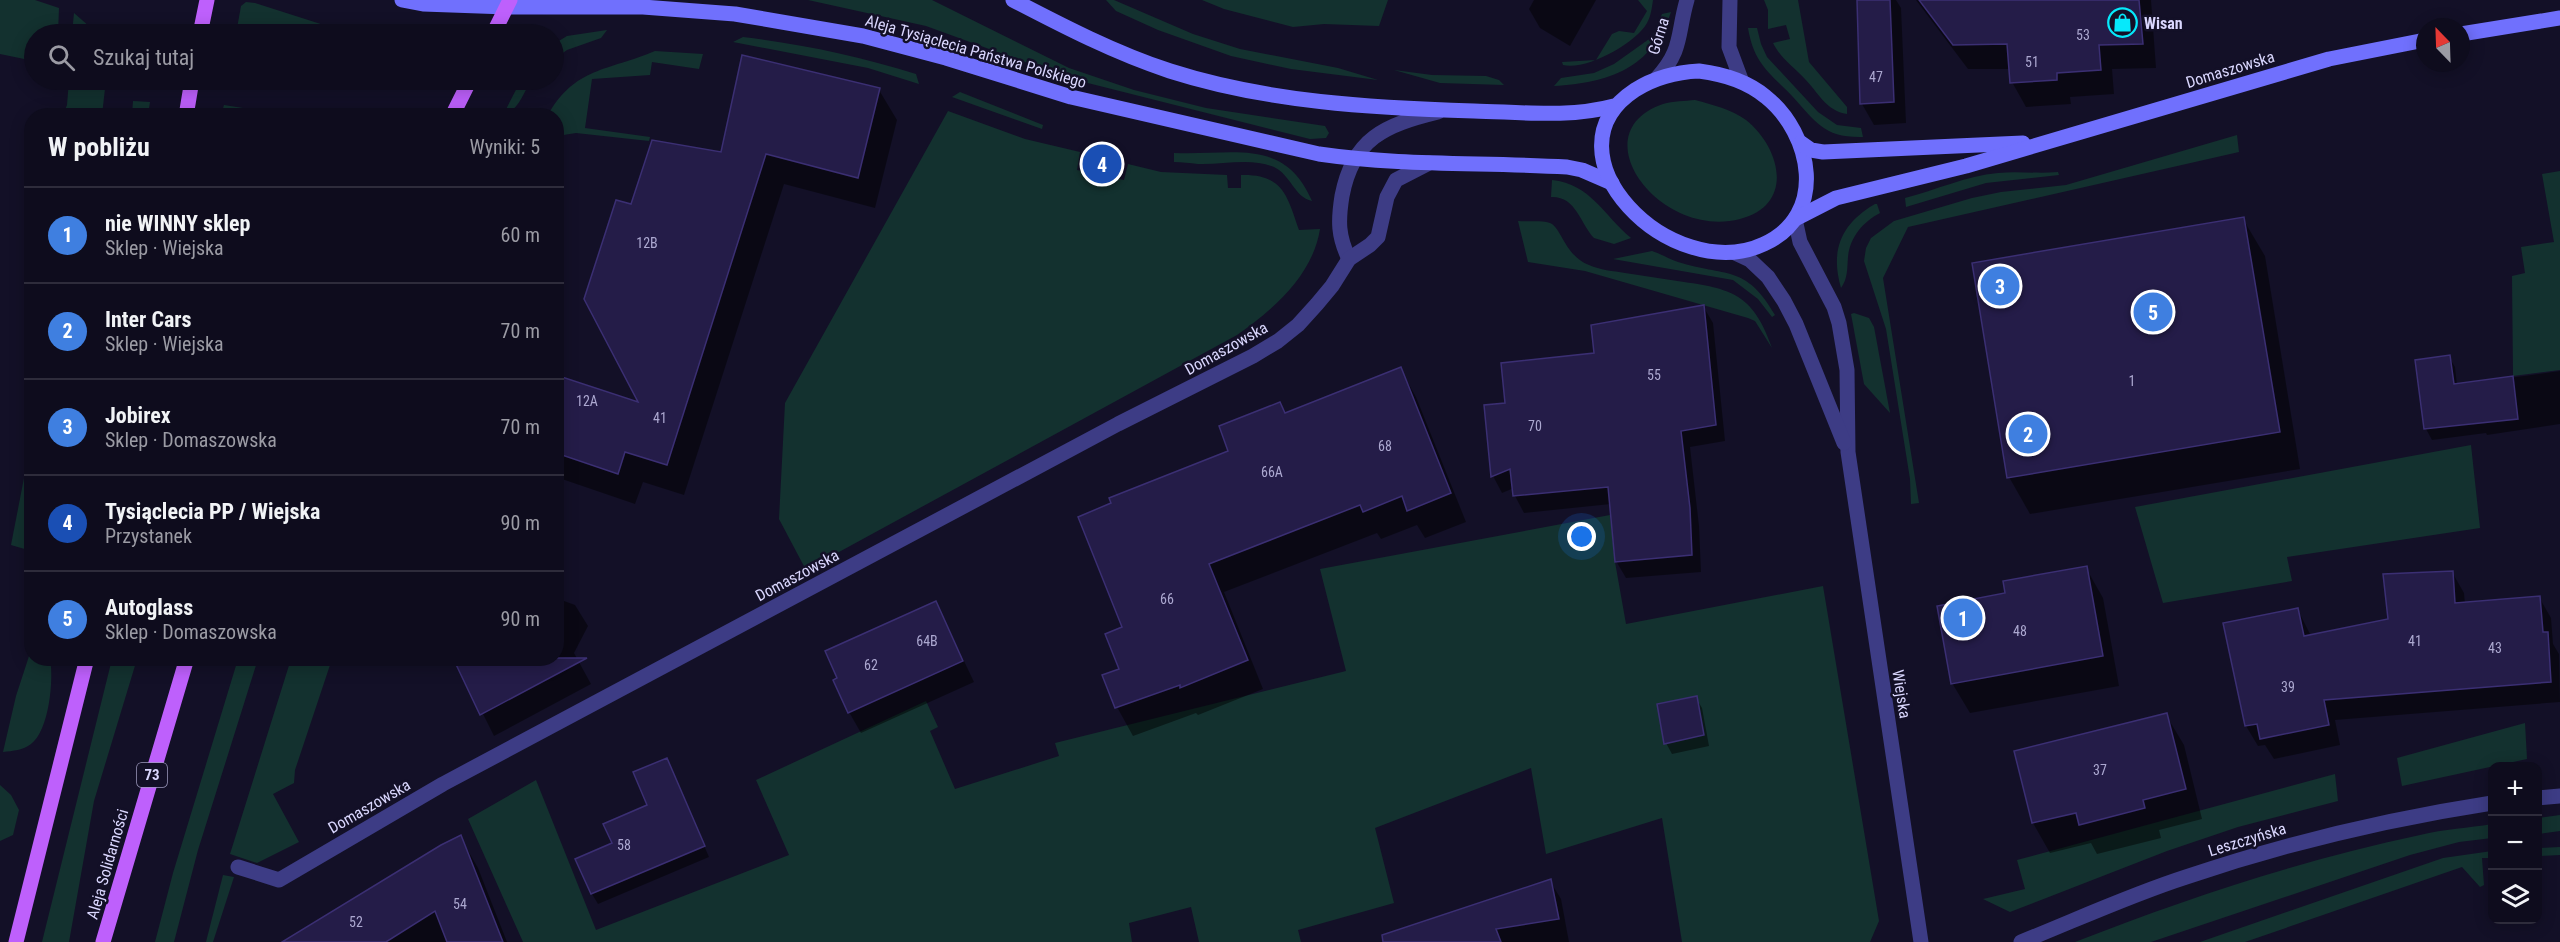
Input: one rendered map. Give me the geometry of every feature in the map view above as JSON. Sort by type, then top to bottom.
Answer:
[{"type":"main road","points":[[202,24],[207,0]]},
{"type":"main road","points":[[498,24],[509,3]]},
{"type":"main road","points":[[187,108],[190,90]]},
{"type":"main road","points":[[456,108],[465,90]]},
{"type":"main road","points":[[16,942],[85,666]]},
{"type":"main road","name":"Aleja Solidarności","points":[[103,942],[186,666]]},
{"type":"street","name":"Aleja Tysiąclecia Państwa Polskiego","points":[[402,0],[423,4],[509,3],[617,6],[735,14],[863,36],[946,58],[1071,97],[1252,140],[1353,159],[1429,163]]},
{"type":"street","points":[[1013,0],[1113,48],[1168,70],[1211,82],[1329,102],[1445,110],[1579,112],[1614,106]]},
{"type":"street","name":"Górna","points":[[1657,78],[1671,63],[1676,50],[1687,0]]},
{"type":"street","points":[[1730,0],[1729,47],[1742,82]]},
{"type":"street","points":[[2470,33],[2560,18]]},
{"type":"street","name":"Domaszowska","points":[[1795,219],[1836,198],[1947,171],[2329,59],[2416,42]]},
{"type":"street","points":[[1699,71],[1715,73],[1742,82],[1776,105],[1801,143],[1807,176],[1803,203],[1795,219],[1780,235],[1750,250],[1735,253],[1691,248],[1662,235],[1633,213],[1612,183],[1605,162],[1603,140],[1605,121],[1614,106],[1657,78],[1699,71]]},
{"type":"street","points":[[1349,259],[1340,240],[1338,220],[1346,176],[1353,159],[1362,147],[1392,126],[1415,117],[1445,110]]},
{"type":"street","name":"Domaszowska","points":[[1801,143],[1811,150],[1823,152],[2047,141]]},
{"type":"street","name":"Domaszowska","points":[[238,867],[279,880],[443,784],[1108,429],[1253,356],[1298,325],[1332,286],[1349,259],[1378,237],[1387,197],[1396,180],[1429,163],[1567,167],[1582,170],[1612,183]]},
{"type":"street","name":"Wiejska","points":[[1795,219],[1800,242],[1834,307],[1839,323],[1846,370],[1848,452],[1921,942]]},
{"type":"street","name":"Wiejska","points":[[1735,253],[1750,260],[1768,276],[1785,301],[1848,452]]},
{"type":"street","points":[[2542,798],[2560,796]]},
{"type":"street","name":"Leszczyńska","points":[[2021,942],[2156,888],[2239,860],[2385,821],[2488,804]]},
{"type":"green space","points":[[0,0],[35,0],[59,8],[58,24],[24,24],[24,59],[0,54]]},
{"type":"green space","points":[[808,0],[932,0],[1069,68],[1134,90],[1206,108],[1325,126],[1329,133],[1326,138],[1310,139],[1072,79],[926,26]]},
{"type":"green space","points":[[1106,0],[1114,0],[1193,34],[1240,49],[1338,68],[1378,80],[1291,69],[1231,56],[1158,30],[1116,11]]},
{"type":"green space","points":[[1202,0],[1388,0],[1379,26],[1324,24],[1293,27],[1224,9]]},
{"type":"green space","points":[[1638,0],[1653,0],[1647,23],[1641,31],[1622,47],[1596,60],[1612,34],[1619,31],[1634,33],[1647,11]]},
{"type":"green space","points":[[1764,0],[1798,0],[1809,62],[1847,107],[1847,114],[1828,105],[1780,54],[1773,43],[1790,39],[1786,25],[1768,29],[1768,10]]},
{"type":"green space","points":[[246,2],[255,3],[321,24],[238,24],[241,6]]},
{"type":"green space","points":[[1671,12],[1663,31],[1652,47],[1626,69],[1593,81],[1554,86],[1561,78],[1594,73],[1614,64],[1652,37],[1662,14]]},
{"type":"green space","points":[[74,13],[87,24],[73,24]]},
{"type":"green space","points":[[1748,28],[1757,28],[1767,57],[1818,112],[1837,125],[1861,128],[1863,137],[1839,135],[1815,121],[1764,67],[1754,50]]},
{"type":"green space","points":[[607,30],[601,38],[564,52],[564,38]]},
{"type":"green space","points":[[743,37],[852,56],[916,74],[919,84],[868,68],[733,42]]},
{"type":"green space","points":[[655,51],[703,54],[699,69],[652,62],[650,75],[592,79],[585,128],[650,137],[649,141],[576,133],[564,135],[564,108],[552,108],[558,99],[581,79],[594,72]]},
{"type":"green space","points":[[1596,60],[1573,66],[1563,65],[1562,62]]},
{"type":"green space","points":[[1394,70],[1432,75],[1486,76],[1499,80],[1504,85],[1440,83]]},
{"type":"green space","points":[[68,90],[105,90],[103,108],[66,108]]},
{"type":"green space","points":[[516,90],[526,90],[515,108],[507,108]]},
{"type":"green space","points":[[960,92],[1043,125],[1042,129],[952,97]]},
{"type":"green space","points":[[1695,100],[1740,116],[1758,132],[1768,145],[1777,175],[1775,189],[1769,202],[1757,212],[1740,219],[1710,221],[1682,214],[1658,199],[1640,180],[1629,159],[1628,137],[1639,118],[1663,104]]},
{"type":"green space","points":[[133,101],[150,102],[149,108],[132,108]]},
{"type":"green space","points":[[224,105],[243,108],[223,108]]},
{"type":"green space","points":[[948,111],[1025,139],[1080,152],[1077,170],[1124,180],[1128,164],[1161,172],[1227,175],[1228,188],[1241,188],[1241,175],[1266,178],[1281,189],[1291,207],[1299,230],[1320,229],[1316,246],[1300,276],[1289,290],[1277,303],[1237,335],[806,570],[779,519],[785,403]]},
{"type":"green space","points":[[2237,135],[2239,152],[1908,227],[1883,278],[1919,503],[1911,504],[1910,479],[1886,329],[1864,261],[1866,248],[1871,238],[1894,221],[1972,198],[2001,192],[2066,185]]},
{"type":"green space","points":[[1236,152],[1271,158],[1287,166],[1300,180],[1312,201],[1301,195],[1285,175],[1274,167],[1256,162],[1198,164],[1174,162],[1174,153]]},
{"type":"green space","points":[[2560,171],[2560,370],[2513,376],[2512,276],[2525,273],[2521,247],[2554,242],[2542,174]]},
{"type":"green space","points":[[2006,172],[2058,172],[2059,175],[1986,183],[1906,207],[1905,198],[1974,177]]},
{"type":"green space","points":[[1552,180],[1565,183],[1587,194],[1631,238],[1614,244],[1594,238],[1572,206],[1559,198],[1551,197]]},
{"type":"green space","points":[[1875,204],[1880,213],[1863,226],[1851,243],[1846,277],[1841,288],[1837,262],[1841,239],[1854,220]]},
{"type":"green space","points":[[1518,221],[1550,223],[1574,255],[1593,267],[1717,288],[1740,298],[1758,317],[1772,348],[1755,321],[1748,318],[1585,271],[1528,262]]},
{"type":"green space","points":[[1652,251],[1678,262],[1733,275],[1744,280],[1754,287],[1775,315],[1772,317],[1758,299],[1733,280],[1613,259]]},
{"type":"green space","points":[[1851,314],[1869,318],[1874,327],[1890,413],[1864,384]]},
{"type":"green space","points":[[2471,445],[2480,528],[2287,557],[2292,581],[2163,603],[2135,507]]},
{"type":"green space","points":[[24,478],[24,549],[11,545]]},
{"type":"green space","points":[[1610,515],[1615,562],[1626,624],[1823,586],[1879,921],[1870,942],[1682,942],[1662,818],[1546,854],[1531,768],[1375,828],[1394,903],[1298,930],[1301,942],[1199,942],[1191,907],[1129,923],[1132,942],[523,942],[468,819],[536,780],[596,930],[789,855],[756,780],[926,701],[938,727],[930,731],[955,789],[1059,756],[1055,743],[1346,671],[1320,569]]},
{"type":"green space","points":[[26,666],[51,666],[49,704],[37,737],[31,744],[21,749],[3,752]]},
{"type":"green space","points":[[110,666],[135,666],[94,801],[69,942],[42,942]]},
{"type":"green space","points":[[236,666],[256,666],[198,850],[174,942],[155,942],[173,873]]},
{"type":"green space","points":[[289,666],[330,666],[295,770],[294,783],[273,794],[299,842],[257,863],[230,854]]},
{"type":"green space","points":[[2525,723],[2527,759],[2513,762],[2488,762],[2488,767],[2402,786],[2397,758]]},
{"type":"green space","points":[[2335,774],[2338,801],[2238,827],[2167,851],[2010,912],[1983,899],[2025,889],[2017,860]]},
{"type":"green space","points":[[0,785],[11,795],[19,810],[13,835],[0,841]]},
{"type":"green space","points":[[2560,815],[2560,831],[2542,833],[2542,817]]},
{"type":"green space","points":[[2488,825],[2488,838],[2459,842],[2410,855],[2151,942],[2075,942],[2245,881],[2332,856],[2429,833]]},
{"type":"green space","points":[[2560,847],[2560,855],[2542,856],[2542,848]]},
{"type":"green space","points":[[2488,852],[2488,858],[2482,858],[2484,885],[2480,887],[2462,867],[2245,942],[2200,942],[2443,858]]},
{"type":"green space","points":[[223,875],[234,877],[213,942],[206,942]]},
{"type":"building","points":[[1857,0],[1890,0],[1894,102],[1860,104]]},
{"type":"building","points":[[1919,0],[2139,0],[2143,44],[2099,45],[2101,70],[2057,73],[2057,80],[2010,83],[2007,44],[1953,45]]},
{"type":"building","points":[[742,55],[880,88],[858,178],[766,154],[667,465],[625,452],[618,474],[564,456],[564,378],[638,402],[584,299],[616,200],[631,204],[652,140],[721,152]]},
{"type":"building","points":[[2244,217],[2280,432],[2007,478],[1972,263]]},
{"type":"building","points":[[1704,305],[1716,425],[1681,431],[1690,508],[1692,555],[1615,562],[1608,487],[1513,496],[1510,469],[1491,477],[1484,405],[1505,403],[1501,363],[1594,353],[1591,325]]},
{"type":"building","points":[[2450,355],[2454,384],[2513,376],[2518,419],[2424,429],[2415,360]]},
{"type":"building","points":[[1401,367],[1451,493],[1407,511],[1402,496],[1363,512],[1360,505],[1209,564],[1248,660],[1180,688],[1180,685],[1115,708],[1102,675],[1119,669],[1105,634],[1122,627],[1078,517],[1111,503],[1109,498],[1228,451],[1219,426],[1280,402],[1285,413]]},
{"type":"building","points":[[2087,566],[2103,656],[1951,684],[1937,606],[2005,593],[2003,581]]},
{"type":"building","points":[[2453,571],[2455,603],[2540,596],[2543,632],[2548,632],[2551,682],[2324,700],[2329,725],[2260,739],[2257,724],[2245,726],[2223,623],[2298,608],[2304,636],[2388,619],[2383,574]]},
{"type":"building","points":[[936,601],[963,661],[848,713],[833,680],[837,678],[825,651]]},
{"type":"building","points":[[564,658],[587,658],[480,715],[457,666],[564,666]]},
{"type":"building","points":[[1697,696],[1704,735],[1664,744],[1657,704]]},
{"type":"building","points":[[2167,713],[2186,789],[2143,800],[2145,808],[2079,825],[2076,813],[2032,823],[2014,751]]},
{"type":"building","points":[[667,758],[705,846],[591,894],[575,859],[612,843],[603,824],[647,805],[633,772]]},
{"type":"building","points":[[461,835],[503,942],[447,942],[435,911],[386,942],[282,942],[441,845]]},
{"type":"building","points":[[1551,879],[1559,919],[1496,929],[1501,942],[1383,942],[1382,935]]},
{"type":"place","name":"Wisan","points":[[2123,23]]},
{"type":"place","name":"Tysiąclecia PP / Wiejska","points":[[1102,164]]},
{"type":"place","name":"Jobirex","points":[[2000,286]]},
{"type":"place","name":"Autoglass","points":[[2153,312]]},
{"type":"place","name":"Inter Cars","points":[[2028,434]]},
{"type":"place","name":"nie WINNY sklep","points":[[1963,618]]}]
